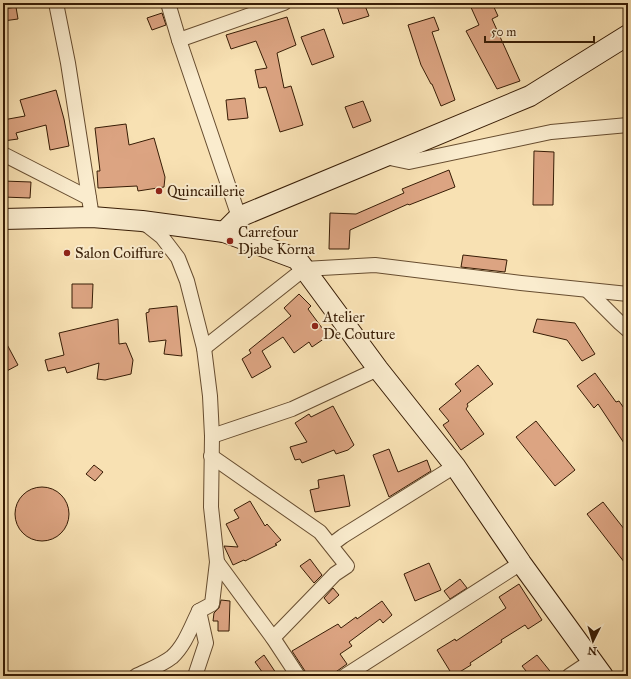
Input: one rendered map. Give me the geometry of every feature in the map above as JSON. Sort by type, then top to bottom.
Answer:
[{"type":"main road","points":[[224,232],[239,216],[530,96],[628,35]]},
{"type":"main road","points":[[3,219],[92,217],[142,221],[224,232],[297,259],[378,369],[455,466],[521,563],[598,668]]},
{"type":"street","points":[[56,3],[68,63],[92,217]]},
{"type":"street","points":[[168,3],[179,40],[239,216]]},
{"type":"street","points":[[179,40],[284,3]]},
{"type":"street","points":[[385,157],[409,162],[551,132],[628,125]]},
{"type":"street","points":[[3,154],[89,198]]},
{"type":"street","points":[[136,676],[162,664],[172,657],[182,645],[199,612],[212,604],[217,562],[211,507],[212,436],[210,396],[204,348],[187,281],[178,258],[162,237],[142,221]]},
{"type":"street","points":[[204,348],[304,269],[375,265],[628,294]]},
{"type":"street","points":[[587,290],[628,330]]},
{"type":"street","points":[[212,436],[292,409],[378,369]]},
{"type":"street","points":[[211,456],[320,532],[347,566],[335,574],[273,638]]},
{"type":"street","points":[[331,545],[455,466]]},
{"type":"street","points":[[217,562],[273,638],[298,676]]},
{"type":"street","points":[[345,676],[521,563]]},
{"type":"street","points":[[195,676],[206,643],[199,612]]},
{"type":"street","points":[[569,676],[598,668]]},
{"type":"building","points":[[336,3],[364,3],[369,16],[343,24]]},
{"type":"building","points":[[469,3],[492,3],[498,16],[492,19],[520,81],[497,89],[466,31],[479,25]]},
{"type":"building","points":[[16,7],[18,19],[3,21],[3,9]]},
{"type":"building","points":[[162,13],[166,25],[152,30],[147,18]]},
{"type":"building","points":[[287,17],[296,45],[277,53],[284,88],[291,86],[303,125],[280,132],[266,87],[259,88],[255,70],[267,68],[256,41],[231,49],[226,35]]},
{"type":"building","points":[[434,17],[439,30],[432,32],[455,100],[441,106],[432,84],[421,65],[408,25]]},
{"type":"building","points":[[324,29],[334,57],[312,65],[301,37]]},
{"type":"building","points":[[56,90],[64,119],[69,146],[50,150],[46,125],[16,133],[18,139],[3,141],[3,120],[25,116],[20,100]]},
{"type":"building","points":[[245,98],[248,118],[228,120],[226,100]]},
{"type":"building","points":[[363,101],[371,121],[353,128],[345,107]]},
{"type":"building","points":[[126,124],[129,145],[154,138],[165,177],[164,187],[138,191],[137,186],[98,188],[97,171],[100,171],[95,128]]},
{"type":"building","points":[[534,151],[554,152],[553,205],[533,205]]},
{"type":"building","points":[[449,170],[455,187],[409,205],[408,204],[350,230],[349,249],[329,249],[330,213],[356,214],[404,193],[402,189]]},
{"type":"building","points":[[3,181],[31,182],[30,198],[3,197]]},
{"type":"building","points":[[463,255],[507,260],[505,272],[461,267]]},
{"type":"building","points":[[72,284],[93,284],[92,308],[72,308]]},
{"type":"building","points":[[299,294],[311,306],[308,309],[328,336],[312,347],[309,342],[294,353],[283,337],[262,351],[271,367],[252,378],[242,359],[251,353],[249,350],[291,316],[284,308]]},
{"type":"building","points":[[177,306],[182,356],[164,354],[166,340],[149,342],[146,313],[149,312],[149,309]]},
{"type":"building","points":[[118,319],[119,344],[126,343],[133,360],[131,374],[105,380],[97,379],[99,363],[67,373],[65,367],[48,371],[45,360],[64,355],[59,333]]},
{"type":"building","points":[[537,319],[575,323],[595,354],[582,361],[567,340],[533,332]]},
{"type":"building","points":[[3,337],[18,365],[3,373]]},
{"type":"building","points":[[478,365],[493,384],[467,404],[468,406],[466,409],[484,434],[461,450],[443,425],[449,421],[439,409],[461,391],[455,384]]},
{"type":"building","points":[[595,373],[616,402],[619,401],[628,414],[628,449],[598,404],[594,408],[577,386]]},
{"type":"building","points":[[333,406],[354,445],[348,450],[336,454],[334,450],[302,463],[300,459],[295,460],[290,447],[307,442],[295,423],[309,414],[311,417]]},
{"type":"building","points":[[536,421],[575,470],[555,486],[516,437]]},
{"type":"building","points":[[389,449],[398,472],[427,460],[431,471],[389,497],[373,455]]},
{"type":"building","points":[[94,465],[103,472],[95,481],[86,474]]},
{"type":"building","points":[[344,475],[350,506],[315,512],[310,490],[319,488],[318,480]]},
{"type":"building","points":[[42,487],[52,489],[61,495],[67,504],[69,514],[67,524],[61,533],[52,539],[42,541],[32,539],[23,533],[17,524],[15,514],[17,504],[23,495],[32,489]]},
{"type":"building","points":[[250,501],[265,526],[267,524],[281,540],[275,544],[277,545],[245,561],[244,560],[233,565],[224,546],[238,547],[226,524],[239,518],[234,510]]},
{"type":"building","points":[[603,502],[628,534],[628,567],[587,514]]},
{"type":"building","points":[[310,559],[322,575],[314,583],[300,566]]},
{"type":"building","points":[[429,563],[441,590],[415,601],[404,574]]},
{"type":"building","points":[[460,579],[467,588],[450,599],[444,591]]},
{"type":"building","points":[[519,584],[542,620],[528,629],[525,625],[501,640],[502,642],[470,663],[471,665],[453,676],[437,650],[455,639],[456,641],[506,608],[499,597]]},
{"type":"building","points":[[333,588],[339,595],[329,604],[324,598]]},
{"type":"building","points":[[221,600],[230,601],[229,631],[218,631],[218,621],[213,621],[214,613],[219,608]]},
{"type":"building","points":[[382,601],[392,615],[383,623],[380,619],[349,642],[352,646],[340,654],[347,664],[330,676],[306,676],[305,671],[292,651],[338,624],[341,628],[356,617],[357,619]]},
{"type":"building","points":[[264,655],[278,676],[265,676],[255,662]]},
{"type":"building","points":[[537,655],[554,676],[530,676],[522,666]]},
{"type":"place","name":"Quincaillerie","points":[[159,191]]},
{"type":"place","name":"Carrefour Djabe Korna","points":[[230,241]]},
{"type":"place","name":"Salon Coiffure","points":[[67,253]]},
{"type":"place","name":"Atelier De Couture","points":[[315,326]]}]
